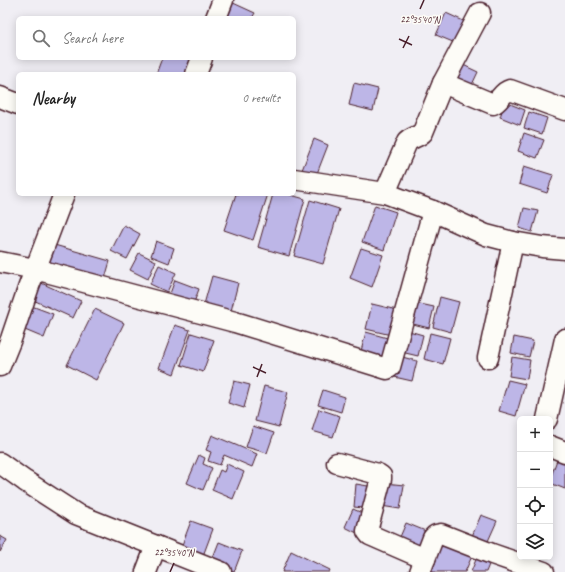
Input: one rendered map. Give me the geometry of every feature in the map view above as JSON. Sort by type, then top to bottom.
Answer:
[{"type":"street","points":[[217,16],[223,0]]},
{"type":"street","points":[[385,193],[407,142],[420,135],[422,132],[443,83],[480,14]]},
{"type":"street","points":[[197,72],[201,60]]},
{"type":"street","points":[[443,83],[493,104],[497,102],[504,92],[510,90],[565,110]]},
{"type":"street","points":[[0,97],[16,103]]},
{"type":"street","points":[[296,180],[385,193],[433,211],[486,235],[513,242],[565,249]]},
{"type":"street","points":[[0,366],[63,196]]},
{"type":"street","points":[[0,262],[35,269],[235,322],[387,369],[390,367],[433,211]]},
{"type":"street","points":[[488,358],[513,242]]},
{"type":"street","points":[[548,416],[565,339]]},
{"type":"street","points":[[553,447],[565,452]]},
{"type":"street","points":[[0,463],[25,482],[76,514],[221,572]]},
{"type":"street","points":[[337,463],[378,474],[380,476],[381,479],[367,531],[370,535],[422,566],[433,538],[436,535],[441,534],[544,572]]},
{"type":"street","points":[[146,572],[156,546]]},
{"type":"building","points":[[231,2],[255,13],[253,16],[225,16]]},
{"type":"building","points":[[446,13],[470,24],[460,45],[436,35]]},
{"type":"building","points":[[161,60],[195,60],[191,72],[157,72]]},
{"type":"building","points":[[459,63],[478,72],[469,91],[450,82]]},
{"type":"building","points":[[354,83],[378,89],[373,111],[349,105]]},
{"type":"building","points":[[505,102],[525,110],[520,125],[500,117]]},
{"type":"building","points":[[529,112],[547,118],[542,134],[524,128]]},
{"type":"building","points":[[524,133],[544,140],[537,158],[518,151]]},
{"type":"building","points":[[314,139],[328,145],[316,176],[302,170]]},
{"type":"building","points":[[524,166],[553,175],[547,193],[519,184]]},
{"type":"building","points":[[235,196],[267,196],[253,240],[224,230]]},
{"type":"building","points":[[272,196],[294,196],[305,199],[289,256],[258,247]]},
{"type":"building","points":[[310,200],[339,209],[323,264],[294,256]]},
{"type":"building","points":[[375,205],[396,212],[384,250],[362,242]]},
{"type":"building","points":[[524,208],[538,211],[532,232],[519,228]]},
{"type":"building","points":[[124,225],[140,234],[127,259],[111,251]]},
{"type":"building","points":[[156,241],[174,248],[169,263],[151,256]]},
{"type":"building","points":[[51,244],[110,261],[104,282],[45,266]]},
{"type":"building","points":[[361,248],[383,255],[372,287],[350,278]]},
{"type":"building","points":[[139,253],[156,261],[148,279],[130,270]]},
{"type":"building","points":[[159,265],[176,273],[167,292],[150,284]]},
{"type":"building","points":[[212,276],[238,283],[230,315],[203,308]]},
{"type":"building","points":[[175,280],[199,289],[192,308],[168,299]]},
{"type":"building","points":[[39,282],[81,301],[73,318],[31,299]]},
{"type":"building","points":[[440,297],[459,302],[451,332],[433,327]]},
{"type":"building","points":[[411,302],[434,307],[429,328],[405,322]]},
{"type":"building","points":[[372,304],[397,310],[391,335],[366,329]]},
{"type":"building","points":[[29,305],[53,314],[44,338],[20,328]]},
{"type":"building","points":[[95,309],[124,323],[96,380],[67,365]]},
{"type":"building","points":[[175,325],[190,330],[174,374],[159,368]]},
{"type":"building","points":[[402,329],[423,335],[418,356],[397,351]]},
{"type":"building","points":[[366,332],[391,339],[387,358],[361,351]]},
{"type":"building","points":[[191,333],[214,340],[203,372],[181,365]]},
{"type":"building","points":[[430,333],[450,338],[443,364],[424,359]]},
{"type":"building","points":[[514,337],[533,341],[529,357],[511,353]]},
{"type":"building","points":[[395,355],[417,361],[412,381],[390,376]]},
{"type":"building","points":[[512,357],[530,360],[527,379],[509,376]]},
{"type":"building","points":[[508,380],[525,384],[516,416],[499,411]]},
{"type":"building","points":[[234,381],[250,385],[244,408],[228,403]]},
{"type":"building","points":[[264,386],[288,392],[279,427],[255,421]]},
{"type":"building","points":[[323,390],[345,397],[341,412],[318,405]]},
{"type":"building","points":[[319,409],[340,416],[333,437],[312,431]]},
{"type":"building","points":[[253,426],[274,433],[267,453],[246,447]]},
{"type":"building","points":[[212,435],[257,454],[252,467],[224,455],[220,465],[208,461],[211,452],[206,450]]},
{"type":"building","points":[[199,455],[205,458],[203,464],[212,468],[203,490],[187,483]]},
{"type":"building","points":[[557,460],[565,463],[565,489],[553,484],[553,471]]},
{"type":"building","points":[[227,464],[244,472],[233,499],[212,490],[220,470],[224,472]]},
{"type":"building","points":[[385,483],[404,485],[400,509],[381,506]]},
{"type":"building","points":[[356,484],[374,487],[372,509],[354,507]]},
{"type":"building","points":[[353,509],[369,516],[361,535],[345,527]]},
{"type":"building","points":[[481,515],[497,521],[484,550],[469,543]]},
{"type":"building","points":[[191,521],[213,529],[201,561],[179,553]]},
{"type":"building","points":[[406,523],[428,532],[419,553],[397,544]]},
{"type":"building","points":[[0,536],[7,540],[0,552]]},
{"type":"building","points":[[219,542],[242,551],[234,572],[228,572],[210,565]]},
{"type":"building","points":[[441,542],[472,556],[465,572],[428,572]]},
{"type":"building","points":[[291,551],[330,570],[329,572],[282,572]]},
{"type":"building","points":[[477,557],[490,562],[486,572],[471,572]]}]
